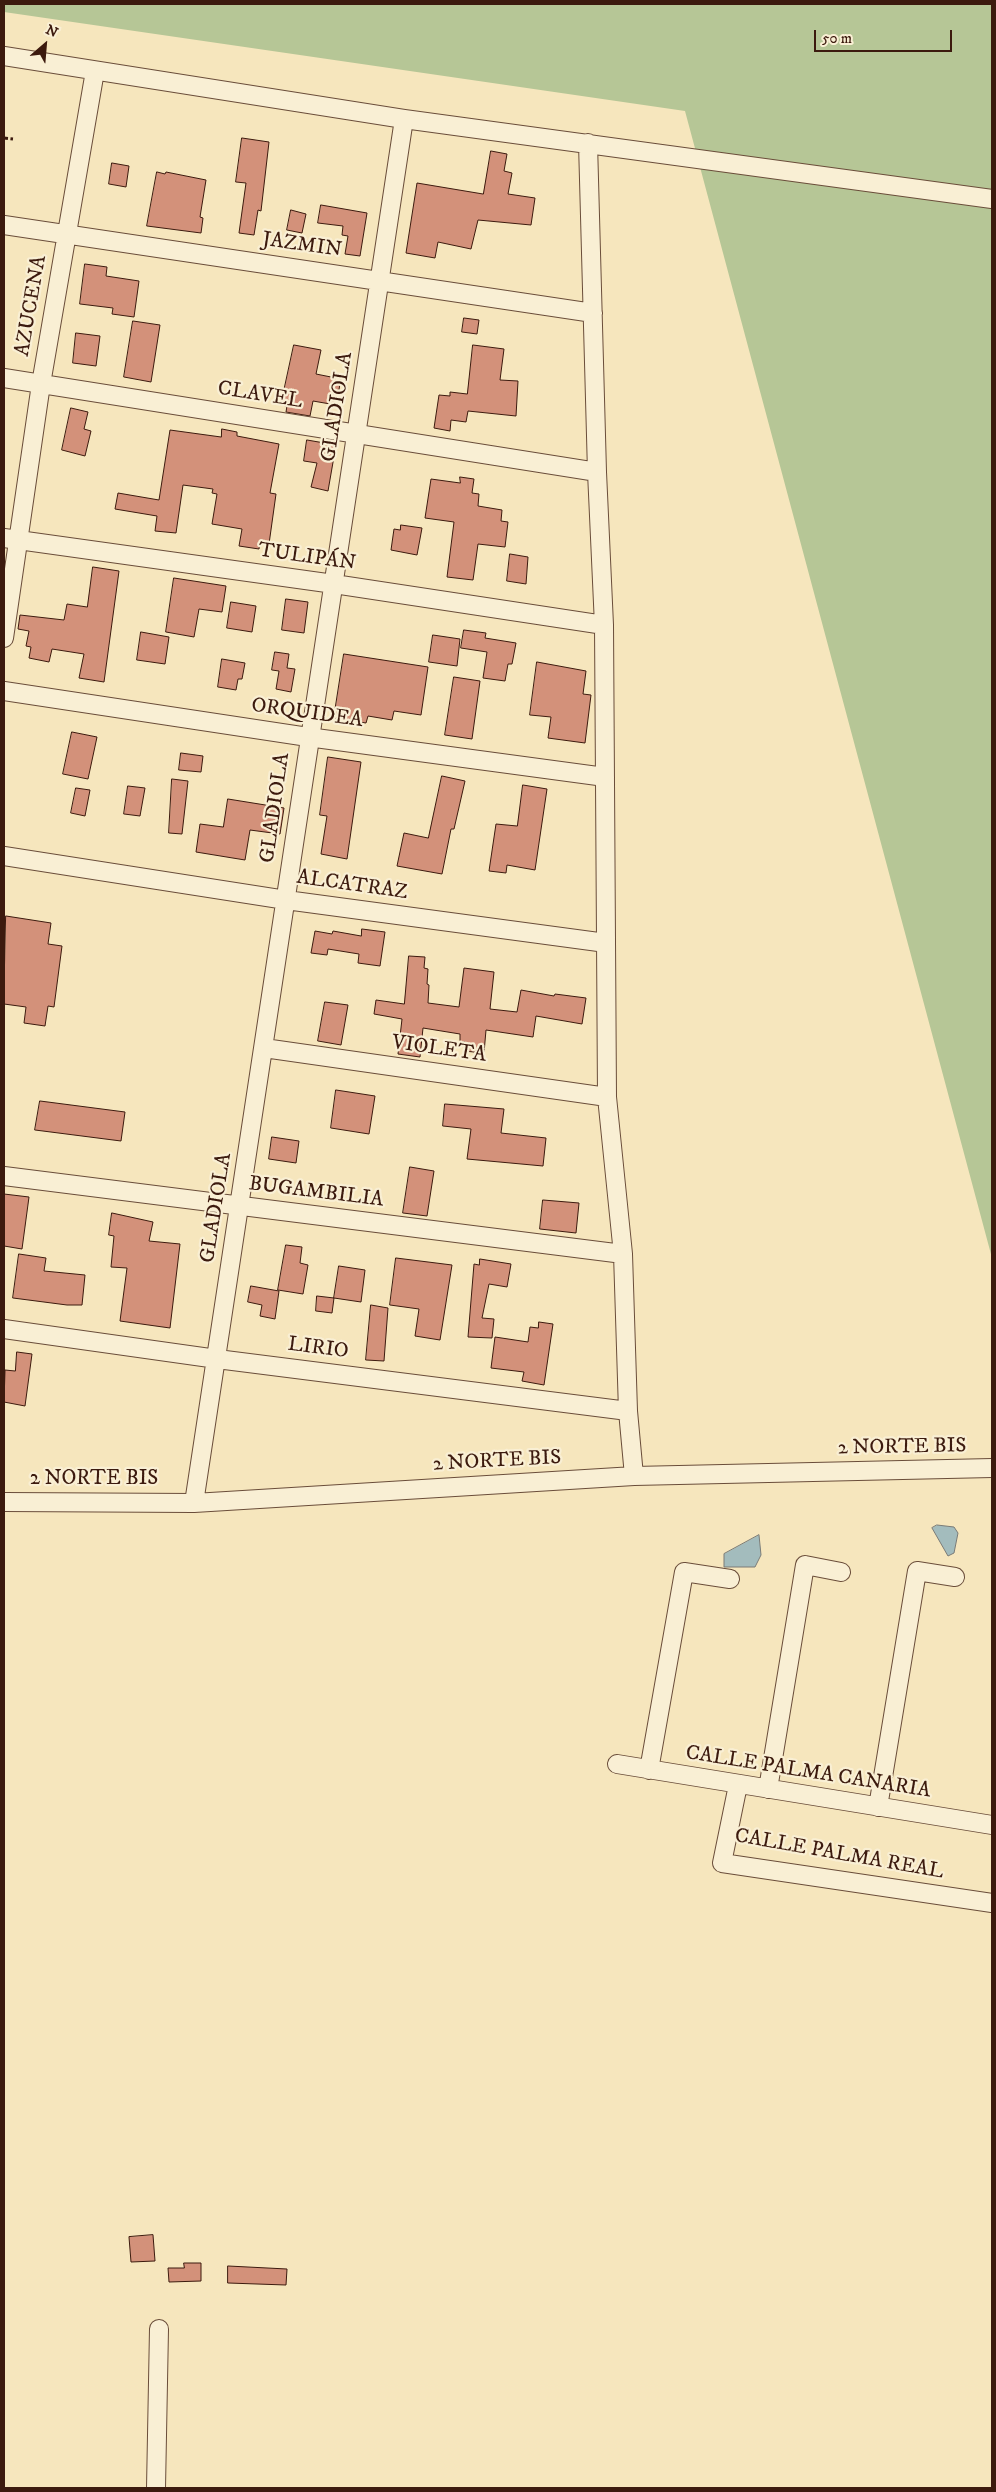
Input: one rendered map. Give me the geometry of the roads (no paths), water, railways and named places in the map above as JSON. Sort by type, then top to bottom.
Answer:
[{"type":"street","points":[[4,56],[404,119],[588,142],[992,199]]},
{"type":"street","name":"AZUCENA","points":[[4,638],[10,539],[41,384],[95,71]]},
{"type":"street","name":"GLADIOLA","points":[[194,1503],[264,1048],[308,737],[334,584],[404,119]]},
{"type":"street","points":[[588,142],[597,472],[604,625],[608,1097],[622,1254],[628,1411],[634,1476]]},
{"type":"street","name":"JAZMIN","points":[[4,226],[381,280],[593,313]]},
{"type":"street","name":"CLAVEL","points":[[4,378],[597,472]]},
{"type":"street","name":"TULIPÁN","points":[[10,539],[334,584],[604,625]]},
{"type":"street","name":"ORQUIDEA","points":[[4,691],[308,737],[605,777]]},
{"type":"street","name":"ALCATRAZ","points":[[4,856],[286,900],[606,943]]},
{"type":"street","name":"VIOLETA","points":[[264,1048],[608,1097]]},
{"type":"street","name":"BUGAMBILIA","points":[[4,1176],[622,1254]]},
{"type":"street","name":"LIRIO","points":[[4,1329],[217,1359],[628,1411]]},
{"type":"street","name":"2 NORTE BIS","points":[[4,1502],[194,1503],[634,1476],[992,1468]]},
{"type":"street","points":[[768,1789],[805,1566],[841,1572]]},
{"type":"street","points":[[878,1806],[917,1571],[956,1577]]},
{"type":"street","points":[[649,1770],[684,1572],[730,1579]]},
{"type":"street","name":"CALLE PALMA CANARIA","points":[[617,1764],[738,1785],[992,1824]]},
{"type":"street","name":"CALLE PALMA REAL","points":[[738,1785],[722,1863],[992,1903]]},
{"type":"street","points":[[156,2488],[159,2329]]},
{"type":"water","points":[[937,1525],[954,1527],[958,1533],[954,1553],[948,1556],[932,1528]]},
{"type":"water","points":[[759,1535],[761,1555],[755,1567],[724,1567],[724,1554]]}]
